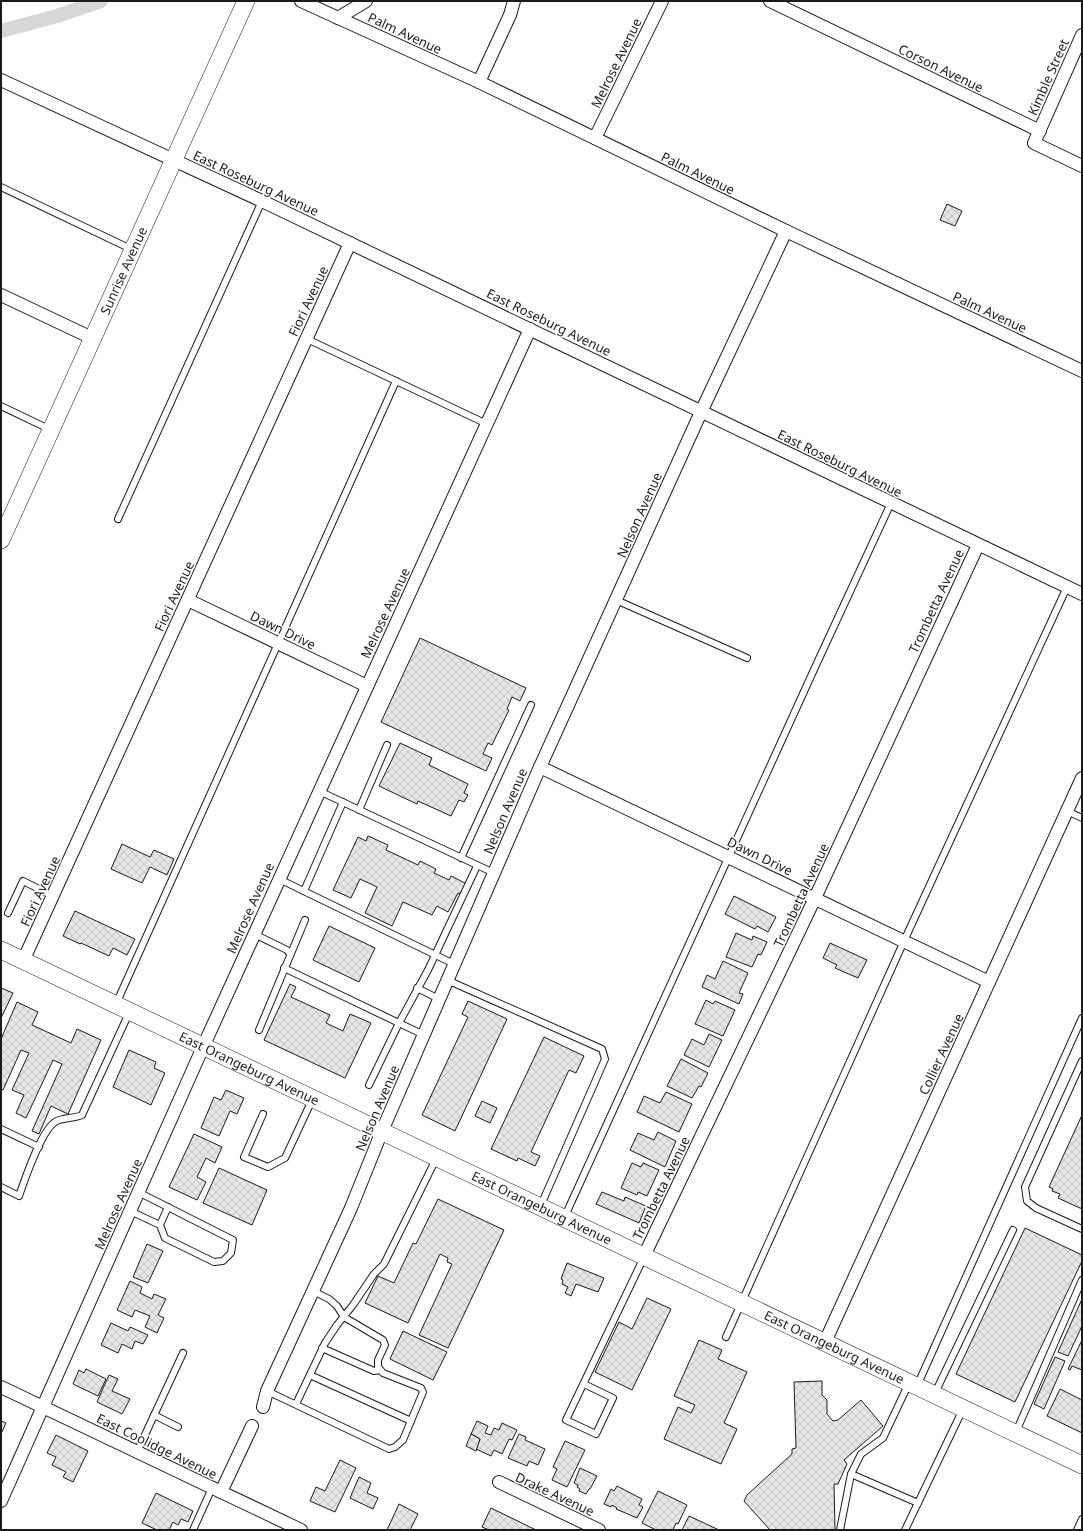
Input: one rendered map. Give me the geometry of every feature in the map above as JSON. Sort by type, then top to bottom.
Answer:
[{"type":"street","name":"Sunrise Avenue","points":[[1,540],[6,516],[51,429],[246,1]]},
{"type":"street","name":"Palm Avenue","points":[[301,1],[479,82],[786,231],[1082,371]]},
{"type":"street","points":[[338,18],[366,1]]},
{"type":"street","points":[[479,82],[510,15],[514,1]]},
{"type":"street","name":"Melrose Avenue","points":[[595,138],[662,1]]},
{"type":"street","name":"Corson Avenue","points":[[770,1],[1040,131]]},
{"type":"street","name":"Kimble Street","points":[[1040,131],[1082,35]]},
{"type":"street","name":"East Roseburg Avenue","points":[[1,80],[262,201],[1082,594]]},
{"type":"street","points":[[1040,131],[1034,143],[1082,166]]},
{"type":"street","name":"Nelson Avenue","points":[[263,1407],[267,1391],[351,1208],[439,998],[540,767],[701,412],[786,231]]},
{"type":"street","name":"Fiori Avenue","points":[[23,961],[350,243]]},
{"type":"street","points":[[1,295],[92,338]]},
{"type":"street","name":"Melrose Avenue","points":[[1,1501],[254,934],[530,329]]},
{"type":"street","name":"Trombetta Avenue","points":[[644,1256],[815,898],[978,545]]},
{"type":"street","name":"Dawn Drive","points":[[188,600],[367,686]]},
{"type":"street","name":"Dawn Drive","points":[[540,767],[989,982]]},
{"type":"street","name":"Collier Avenue","points":[[825,1342],[1082,778]]},
{"type":"street","name":"East Orangeburg Avenue","points":[[1,950],[1082,1465]]},
{"type":"street","name":"East Coolidge Avenue","points":[[1,1387],[301,1530]]},
{"type":"street","points":[[217,1490],[252,1426]]},
{"type":"street","name":"Drake Avenue","points":[[499,1482],[599,1530]]},
{"type":"lane","points":[[1,187],[133,250]]},
{"type":"lane","points":[[118,519],[262,201]]},
{"type":"lane","points":[[306,339],[487,424]]},
{"type":"lane","points":[[1,1187],[18,1196],[48,1130],[55,1122],[63,1119],[75,1119],[82,1116],[122,1008],[279,644],[396,381]]},
{"type":"lane","points":[[1,406],[51,429]]},
{"type":"lane","points":[[564,1218],[891,503]]},
{"type":"lane","points":[[726,1337],[904,941],[1067,587]]},
{"type":"lane","points":[[616,600],[747,658]]},
{"type":"lane","points":[[461,858],[531,705]]},
{"type":"lane","points":[[359,810],[387,745]]},
{"type":"lane","points":[[319,791],[494,873]]},
{"type":"lane","points":[[304,891],[343,802]]},
{"type":"lane","points":[[1067,811],[1082,818]]},
{"type":"lane","points":[[369,1085],[399,1023],[428,970],[478,866]]},
{"type":"lane","points":[[279,879],[454,964]]},
{"type":"lane","points":[[8,913],[23,881],[53,896]]},
{"type":"lane","points":[[259,1030],[305,920]]},
{"type":"lane","points":[[254,934],[287,950],[290,954]]},
{"type":"lane","points":[[284,968],[424,1035]]},
{"type":"lane","points":[[447,980],[602,1049],[605,1060],[540,1207]]},
{"type":"lane","points":[[417,988],[439,998]]},
{"type":"lane","points":[[840,1530],[851,1474],[861,1454],[883,1438],[913,1384],[1082,1018]]},
{"type":"lane","points":[[1082,1061],[1026,1187],[1027,1200],[1036,1208],[1082,1229]]},
{"type":"lane","points":[[264,1114],[244,1157],[268,1167],[285,1158],[313,1099]]},
{"type":"lane","points":[[1,1129],[39,1147]]},
{"type":"lane","points":[[296,1404],[322,1348],[374,1274],[384,1264],[436,1157]]},
{"type":"lane","points":[[130,1211],[160,1225],[165,1238],[214,1262],[223,1261],[231,1253],[233,1240],[138,1192]]},
{"type":"lane","points":[[160,1225],[168,1207]]},
{"type":"lane","points":[[934,1394],[1013,1230]]},
{"type":"lane","points":[[584,1384],[614,1398],[596,1434],[566,1420],[644,1256]]},
{"type":"lane","points":[[1015,1433],[1082,1280]]},
{"type":"lane","points":[[267,1391],[389,1449],[395,1448],[403,1440],[423,1392],[421,1388],[383,1373],[378,1367],[378,1360],[385,1344],[383,1340],[344,1317],[337,1306],[329,1299],[313,1291]]},
{"type":"lane","points":[[322,1348],[374,1371],[380,1370]]},
{"type":"lane","points":[[137,1452],[183,1352]]},
{"type":"lane","points":[[310,1375],[411,1421]]},
{"type":"lane","points":[[905,1530],[963,1408]]},
{"type":"lane","points":[[154,1415],[178,1427]]},
{"type":"lane","points":[[851,1474],[918,1503]]},
{"type":"lane","points":[[194,1530],[217,1490]]},
{"type":"lane","points":[[1077,1530],[1082,1519]]},
{"type":"building","points":[[947,204],[962,211],[955,226],[940,220]]},
{"type":"building","points":[[420,638],[526,688],[520,701],[512,697],[507,709],[509,710],[492,745],[488,743],[483,754],[492,758],[486,771],[381,722]]},
{"type":"building","points":[[400,743],[432,758],[429,765],[468,784],[464,793],[468,795],[464,802],[459,800],[451,816],[418,801],[417,804],[379,786]]},
{"type":"building","points":[[368,836],[388,845],[386,850],[418,865],[420,861],[436,869],[434,873],[449,880],[451,876],[467,884],[462,895],[458,893],[448,912],[437,906],[432,915],[403,902],[392,926],[365,913],[377,887],[360,879],[351,898],[333,890],[358,837],[366,841]]},
{"type":"building","points":[[122,844],[150,857],[154,850],[174,859],[167,875],[150,867],[142,883],[111,869]]},
{"type":"building","points":[[734,896],[776,917],[768,932],[757,926],[755,929],[725,914]]},
{"type":"building","points":[[75,911],[135,939],[127,955],[113,948],[109,956],[63,936]]},
{"type":"building","points":[[329,926],[375,948],[359,982],[313,960]]},
{"type":"building","points":[[736,933],[752,940],[753,936],[767,942],[761,955],[758,954],[752,967],[726,957]]},
{"type":"building","points":[[830,943],[867,960],[858,978],[835,968],[837,965],[823,958]]},
{"type":"building","points":[[723,961],[748,973],[739,993],[743,994],[739,1004],[702,987],[707,975],[715,979]]},
{"type":"building","points":[[290,984],[296,987],[291,997],[330,1015],[326,1023],[343,1031],[350,1014],[371,1023],[345,1078],[264,1040]]},
{"type":"building","points":[[1,988],[13,993],[1,1018]]},
{"type":"building","points":[[706,1000],[713,1004],[715,1001],[735,1010],[723,1036],[695,1024]]},
{"type":"building","points":[[468,1001],[507,1019],[455,1131],[422,1115],[468,1017],[462,1014]]},
{"type":"building","points":[[17,1002],[38,1012],[32,1025],[71,1043],[77,1029],[101,1040],[68,1114],[51,1106],[39,1134],[32,1131],[62,1064],[53,1060],[26,1118],[16,1113],[24,1095],[12,1090],[29,1053],[21,1050],[3,1090],[1,1089],[1,1039]]},
{"type":"building","points":[[709,1034],[722,1040],[709,1067],[684,1055],[692,1039],[704,1045]]},
{"type":"building","points":[[544,1037],[584,1056],[576,1073],[569,1070],[531,1152],[540,1156],[535,1166],[518,1158],[517,1161],[491,1149]]},
{"type":"building","points":[[129,1050],[156,1062],[154,1068],[165,1073],[151,1105],[113,1087]]},
{"type":"building","points":[[681,1059],[708,1073],[701,1087],[699,1086],[692,1098],[667,1086]]},
{"type":"building","points":[[226,1090],[244,1098],[237,1114],[230,1111],[219,1136],[201,1128],[214,1097],[221,1100]]},
{"type":"building","points":[[666,1092],[692,1104],[679,1132],[637,1112],[644,1096],[660,1103]]},
{"type":"building","points":[[482,1101],[497,1108],[490,1123],[475,1116]]},
{"type":"building","points":[[1082,1115],[1082,1209],[1058,1198],[1060,1194],[1052,1191],[1053,1189],[1049,1187]]},
{"type":"building","points":[[658,1132],[676,1141],[665,1167],[630,1150],[638,1133],[654,1140]]},
{"type":"building","points":[[194,1134],[222,1147],[215,1163],[206,1158],[197,1177],[206,1182],[197,1200],[169,1187]]},
{"type":"building","points":[[632,1163],[641,1167],[643,1163],[659,1170],[647,1196],[638,1192],[637,1195],[621,1188]]},
{"type":"building","points":[[219,1168],[267,1190],[252,1225],[203,1203]]},
{"type":"building","points":[[602,1192],[624,1201],[625,1197],[646,1206],[639,1223],[596,1204]]},
{"type":"building","points":[[438,1199],[504,1230],[448,1348],[419,1335],[452,1264],[447,1262],[448,1258],[440,1254],[408,1323],[365,1303],[378,1276],[394,1283],[413,1243],[416,1244]]},
{"type":"building","points":[[1025,1228],[1082,1255],[1082,1261],[1015,1402],[956,1374]]},
{"type":"building","points":[[147,1244],[163,1251],[148,1283],[133,1277]]},
{"type":"building","points":[[567,1263],[604,1278],[598,1292],[576,1284],[571,1296],[565,1293],[568,1287],[562,1284],[563,1280],[561,1279]]},
{"type":"building","points":[[130,1281],[142,1287],[140,1293],[152,1299],[154,1294],[166,1299],[158,1315],[164,1318],[157,1333],[145,1327],[150,1316],[135,1310],[132,1317],[117,1310]]},
{"type":"building","points":[[647,1298],[671,1309],[632,1390],[595,1372],[619,1322],[632,1329]]},
{"type":"building","points":[[1082,1299],[1082,1326],[1068,1356],[1058,1352]]},
{"type":"building","points":[[111,1323],[128,1331],[130,1327],[148,1335],[143,1344],[135,1341],[132,1349],[122,1344],[118,1353],[101,1345]]},
{"type":"building","points":[[403,1331],[447,1352],[433,1380],[390,1359]]},
{"type":"building","points":[[699,1340],[722,1350],[718,1359],[747,1372],[724,1423],[737,1429],[721,1464],[664,1439],[678,1407],[691,1413],[695,1405],[674,1396]]},
{"type":"building","points":[[1082,1340],[1082,1370],[1072,1366],[1070,1370],[1068,1369]]},
{"type":"building","points":[[1055,1357],[1065,1361],[1044,1409],[1034,1404]]},
{"type":"building","points":[[86,1369],[106,1379],[98,1396],[73,1384],[79,1370],[84,1373]]},
{"type":"building","points":[[109,1375],[118,1379],[112,1391],[130,1399],[122,1414],[97,1402]]},
{"type":"building","points":[[822,1381],[822,1395],[827,1400],[827,1414],[833,1421],[838,1420],[861,1400],[883,1426],[844,1460],[847,1464],[838,1484],[834,1484],[835,1530],[770,1530],[744,1501],[747,1495],[792,1454],[792,1449],[796,1448],[794,1382]]},
{"type":"building","points":[[1060,1389],[1082,1400],[1082,1433],[1047,1416]]},
{"type":"building","points":[[1,1421],[6,1423],[1,1434]]},
{"type":"building","points":[[477,1421],[488,1426],[485,1433],[491,1435],[494,1428],[499,1430],[502,1423],[517,1430],[512,1440],[509,1439],[502,1454],[494,1450],[491,1456],[476,1449],[480,1439],[471,1434]]},
{"type":"building","points":[[471,1434],[480,1439],[476,1451],[466,1446]]},
{"type":"building","points":[[519,1434],[526,1437],[525,1440],[545,1449],[538,1465],[529,1461],[527,1466],[508,1458]]},
{"type":"building","points":[[56,1435],[88,1451],[73,1482],[63,1477],[66,1472],[52,1465],[56,1457],[47,1453]]},
{"type":"building","points":[[565,1441],[585,1450],[567,1487],[552,1480],[557,1469],[553,1467]]},
{"type":"building","points":[[340,1460],[356,1468],[335,1512],[310,1501],[316,1487],[325,1491]]},
{"type":"building","points":[[580,1468],[597,1476],[586,1494],[579,1491],[580,1489],[577,1487],[578,1485],[574,1483]]},
{"type":"building","points":[[359,1477],[371,1483],[367,1493],[378,1498],[373,1509],[350,1498]]},
{"type":"building","points":[[617,1486],[642,1499],[639,1505],[643,1507],[637,1518],[616,1509],[617,1508],[612,1505],[611,1507],[604,1504],[611,1489],[614,1491]]},
{"type":"building","points":[[658,1491],[687,1505],[678,1524],[676,1523],[673,1530],[656,1530],[642,1523]]},
{"type":"building","points":[[156,1493],[193,1511],[188,1522],[181,1519],[178,1525],[173,1522],[169,1530],[157,1530],[142,1523]]},
{"type":"building","points":[[399,1504],[418,1514],[410,1530],[387,1530]]},
{"type":"building","points":[[491,1508],[536,1530],[489,1530],[482,1527]]},
{"type":"building","points":[[689,1516],[719,1530],[682,1530]]},
{"type":"waterway","points":[[1,31],[57,16],[101,1]]}]
